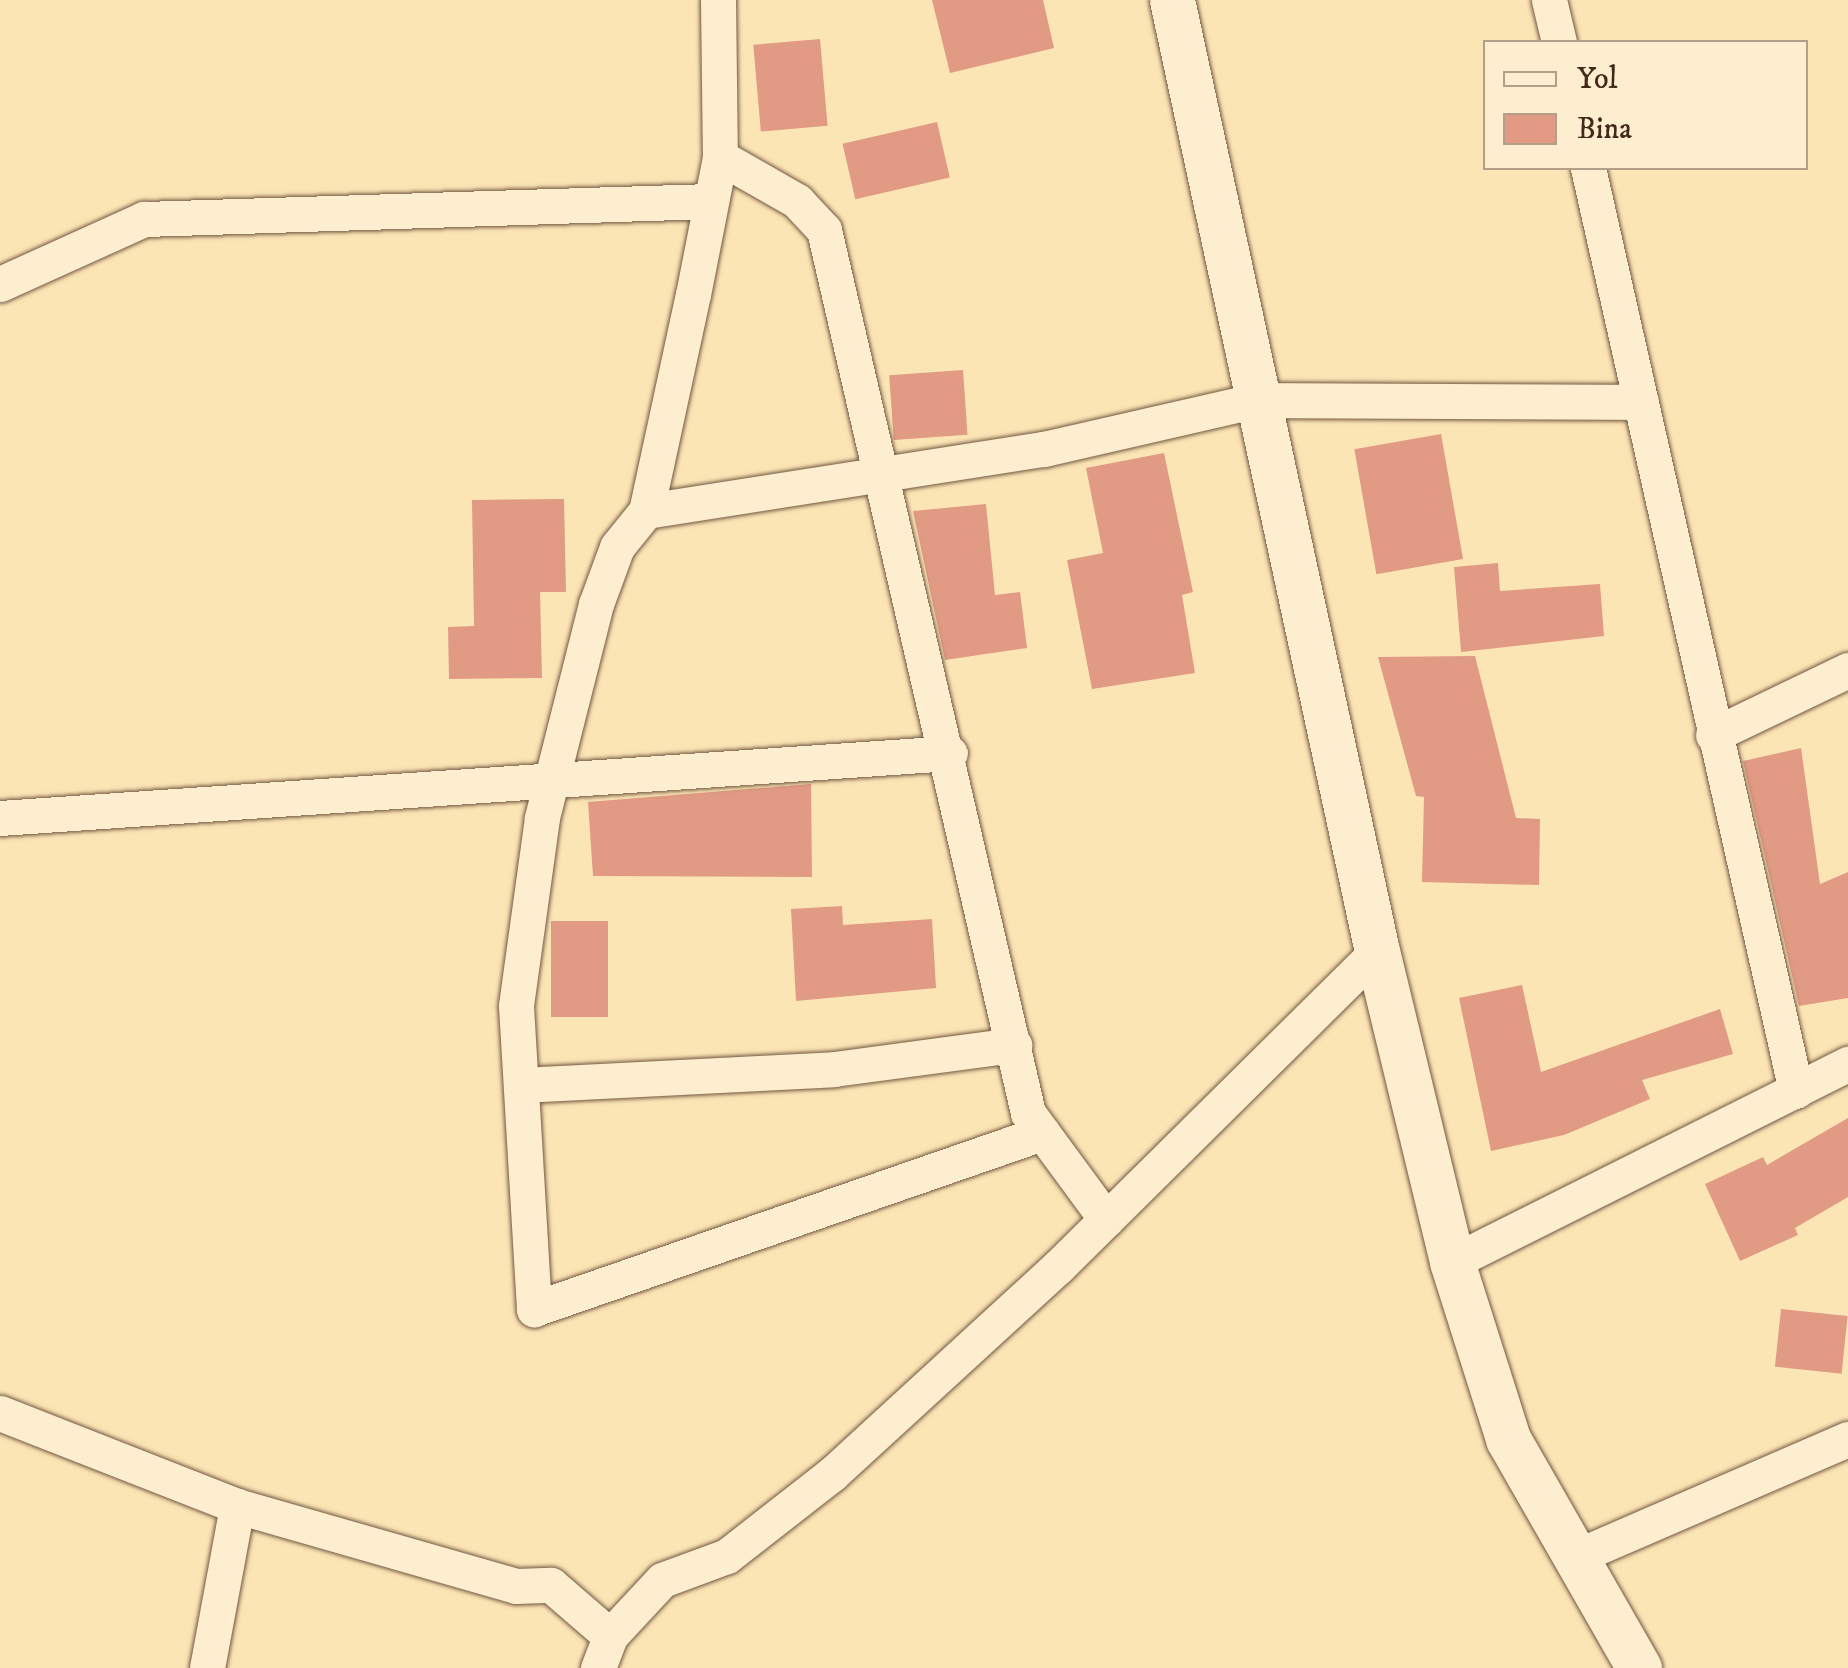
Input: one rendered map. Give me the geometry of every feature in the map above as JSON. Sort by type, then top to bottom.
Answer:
[{"type":"street","points":[[718,0],[720,157],[646,510],[617,547],[596,604],[554,784],[542,818],[516,1006],[534,1310],[1042,1133]]},
{"type":"street","points":[[1172,0],[1376,951],[1452,1262],[1508,1439],[1639,1668]]},
{"type":"street","points":[[1549,0],[1559,40]]},
{"type":"street","points":[[720,157],[797,201],[824,230],[886,474],[1028,1113],[1106,1219]]},
{"type":"street","points":[[1588,170],[1713,736],[1796,1090]]},
{"type":"street","points":[[0,284],[144,219],[711,201]]},
{"type":"street","points":[[646,510],[1044,449],[1258,400],[1641,402]]},
{"type":"street","points":[[1713,736],[1848,670]]},
{"type":"street","points":[[0,818],[554,784],[950,753]]},
{"type":"street","points":[[0,1413],[237,1506],[516,1586],[551,1585],[604,1652],[662,1580],[727,1556],[832,1474],[1106,1219],[1376,951]]},
{"type":"street","points":[[521,1085],[834,1069],[1014,1045]]},
{"type":"street","points":[[1452,1262],[1848,1064]]},
{"type":"street","points":[[1576,1557],[1848,1439]]},
{"type":"street","points":[[207,1668],[237,1506]]},
{"type":"building","points":[[932,0],[1043,0],[1054,48],[950,73]]},
{"type":"building","points":[[820,39],[828,126],[761,132],[753,45]]},
{"type":"building","points":[[937,122],[950,178],[855,199],[842,144]]},
{"type":"building","points":[[963,370],[968,435],[894,440],[889,375]]},
{"type":"building","points":[[1441,434],[1463,559],[1376,574],[1354,449]]},
{"type":"building","points":[[1164,453],[1193,592],[1182,595],[1195,673],[1092,689],[1067,560],[1103,553],[1086,468]]},
{"type":"building","points":[[564,499],[566,592],[540,592],[542,678],[449,679],[448,627],[474,626],[472,500]]},
{"type":"building","points":[[986,504],[995,595],[1020,592],[1027,648],[945,660],[913,511]]},
{"type":"building","points":[[1498,563],[1500,591],[1600,584],[1604,636],[1461,652],[1454,567]]},
{"type":"building","points":[[1475,656],[1516,818],[1540,819],[1539,885],[1422,882],[1424,797],[1416,796],[1378,657]]},
{"type":"building","points":[[1801,748],[1820,884],[1848,872],[1848,998],[1799,1006],[1743,761]]},
{"type":"building","points":[[811,784],[812,877],[593,876],[588,802]]},
{"type":"building","points":[[842,906],[843,925],[932,919],[936,988],[796,1001],[791,909]]},
{"type":"building","points":[[551,921],[608,921],[608,1017],[551,1017]]},
{"type":"building","points":[[1522,985],[1541,1072],[1720,1009],[1733,1054],[1642,1080],[1650,1099],[1564,1135],[1491,1151],[1459,998]]},
{"type":"building","points":[[1848,1118],[1848,1197],[1795,1228],[1798,1235],[1740,1261],[1705,1184],[1763,1157],[1767,1165]]},
{"type":"building","points":[[1781,1309],[1848,1316],[1842,1374],[1775,1367]]}]
